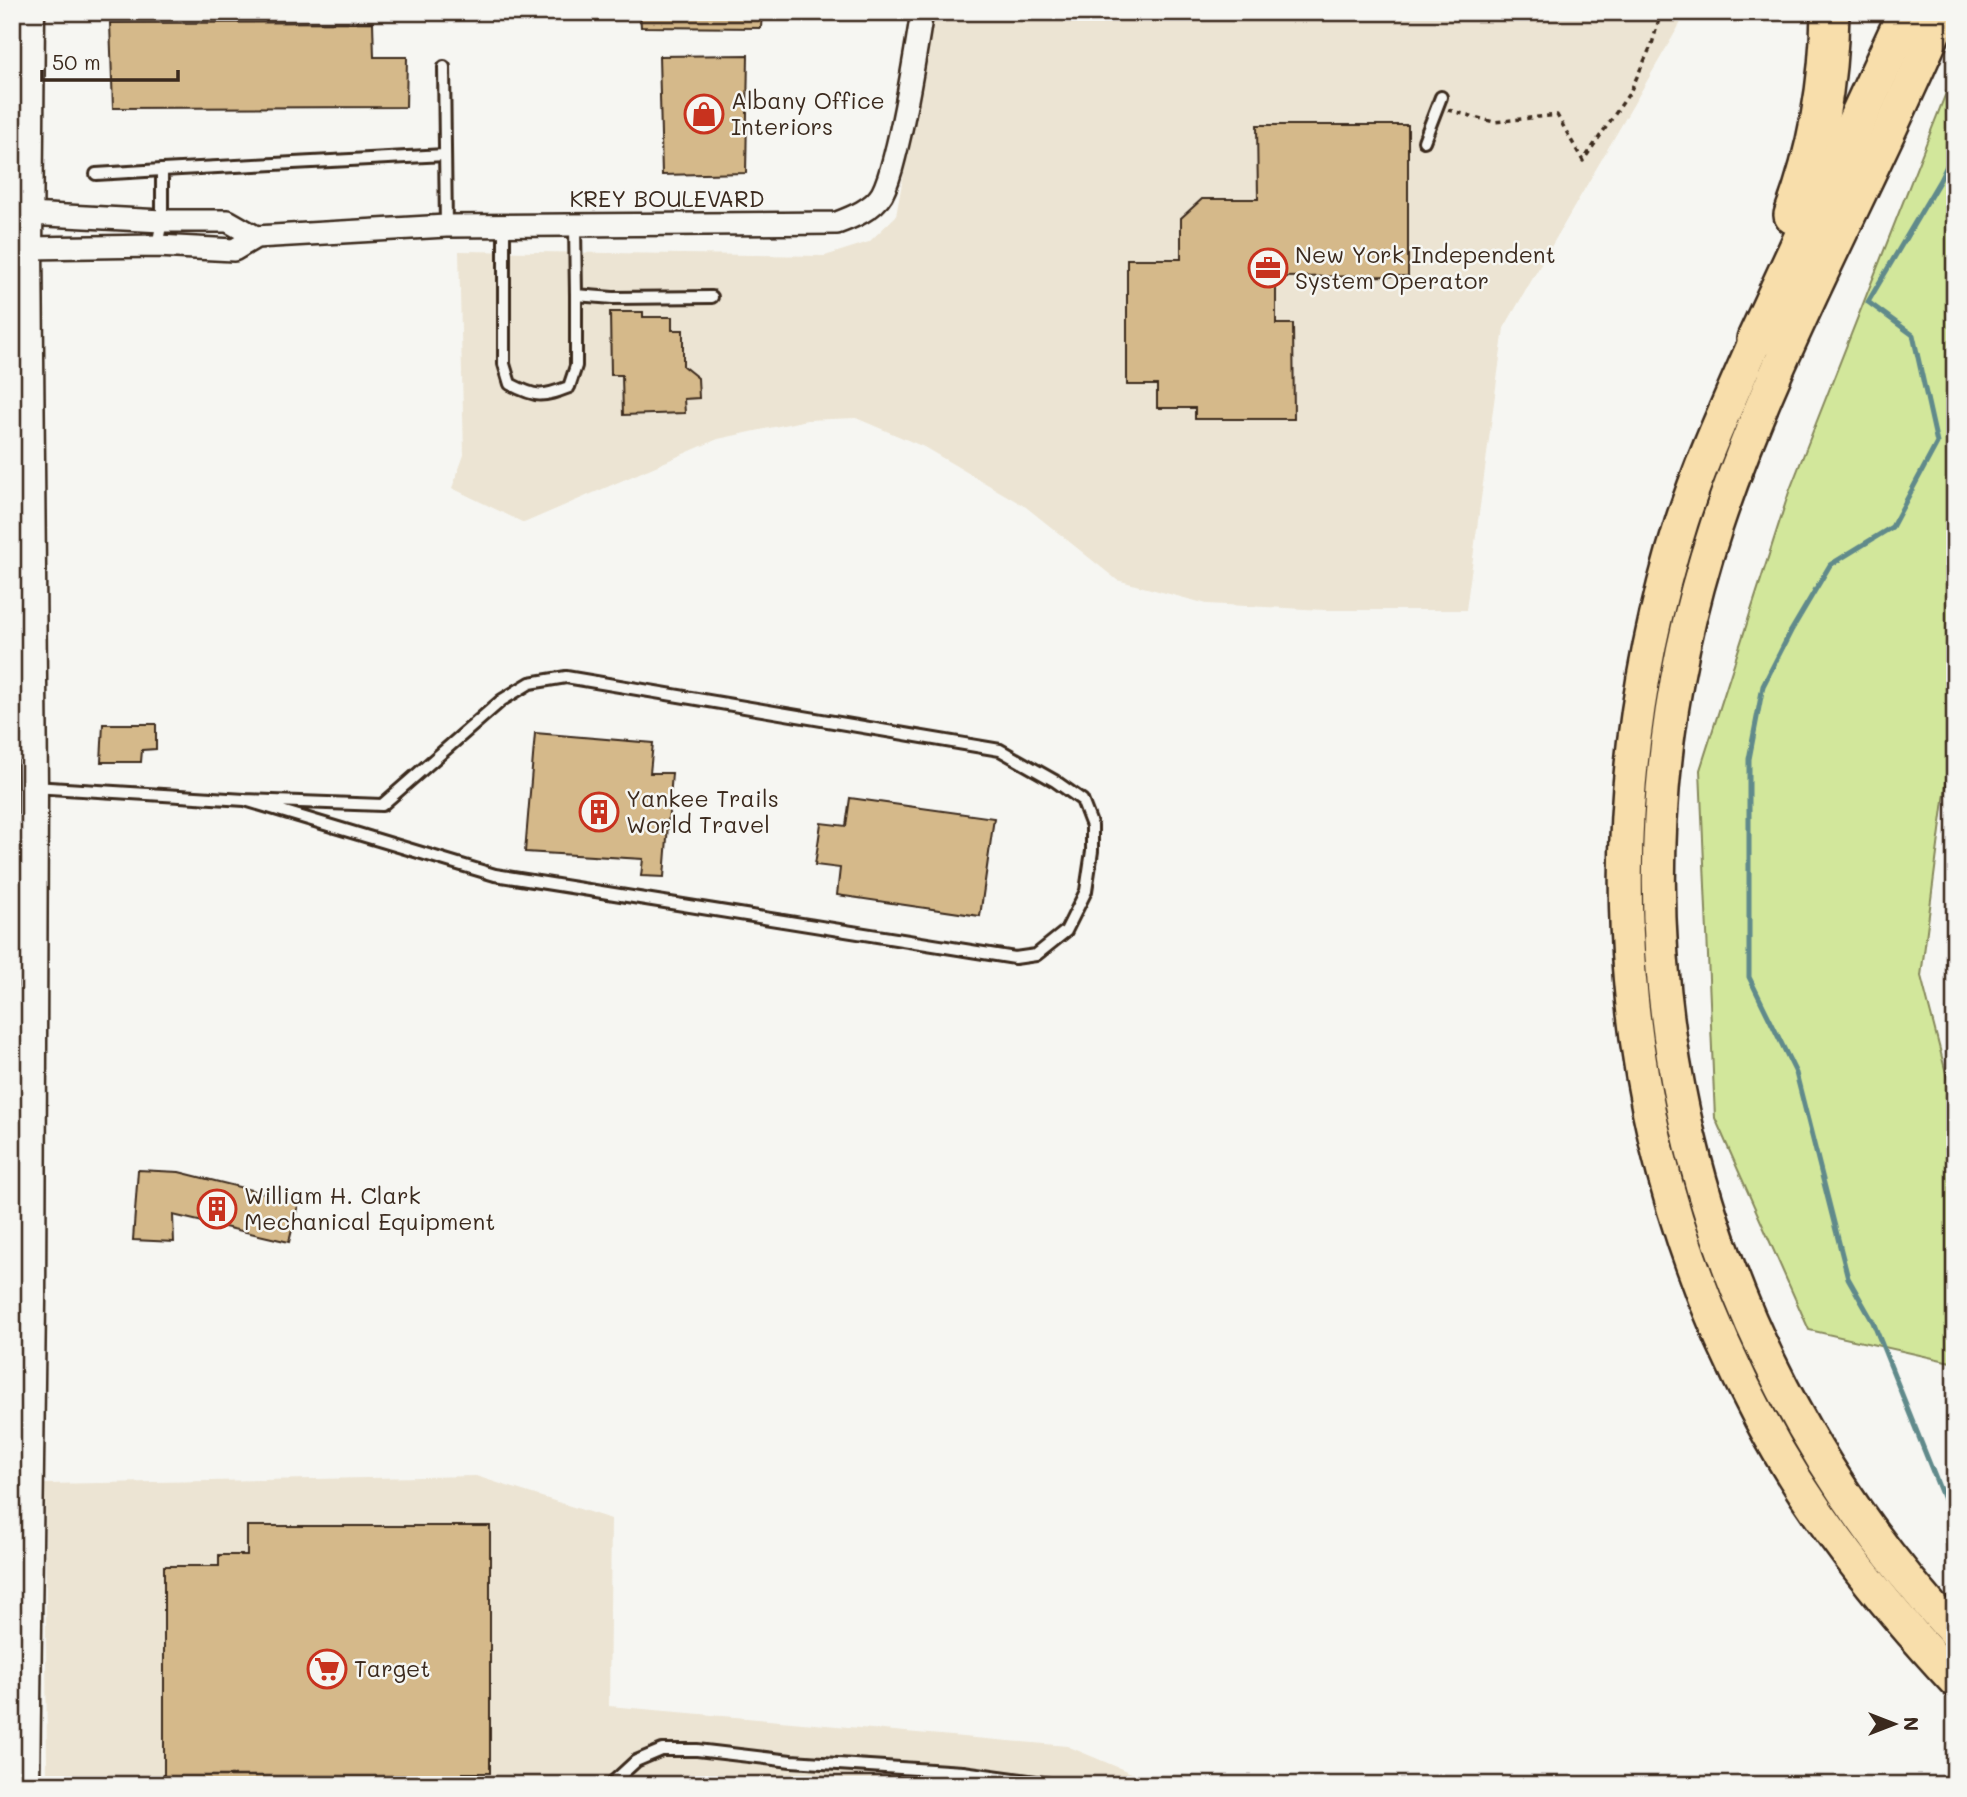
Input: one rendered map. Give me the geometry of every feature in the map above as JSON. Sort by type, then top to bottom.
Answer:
[{"type":"highway","points":[[1756,339],[1768,278],[1798,202],[1813,148],[1826,73],[1830,12]]},
{"type":"highway","points":[[1756,339],[1907,12]]},
{"type":"main road","points":[[1943,12],[1764,401],[1715,530],[1690,619],[1669,722],[1658,849],[1658,914],[1669,1041],[1680,1101],[1694,1161],[1735,1286],[1790,1404],[1822,1458],[1895,1562],[1955,1633]]},
{"type":"main road","points":[[1756,339],[1724,412],[1683,519],[1648,652],[1629,782],[1625,889],[1629,978],[1636,1045],[1662,1170],[1681,1235],[1704,1298],[1760,1420],[1831,1532],[1912,1634],[1955,1681]]},
{"type":"street","points":[[25,1785],[27,1091],[22,941],[33,787],[22,509],[30,12]]},
{"type":"street","name":"KREY BOULEVARD","points":[[28,248],[157,246],[234,250],[256,237],[446,226],[837,223],[869,208],[881,196],[890,176],[907,108],[922,12]]},
{"type":"street","points":[[28,214],[162,221],[228,221],[256,237]]},
{"type":"lane","points":[[444,67],[446,226]]},
{"type":"lane","points":[[1423,141],[1439,102]]},
{"type":"lane","points":[[96,174],[445,155]]},
{"type":"lane","points":[[157,246],[162,221],[162,170]]},
{"type":"lane","points":[[504,226],[504,365],[510,384],[533,396],[547,395],[569,387],[576,366],[575,226]]},
{"type":"lane","points":[[576,295],[613,298],[712,297]]},
{"type":"lane","points":[[33,787],[382,805],[502,700],[530,683],[566,677],[1000,750],[1055,781],[1082,800],[1092,826],[1092,851],[1086,891],[1066,931],[1036,955],[1015,958],[495,875],[245,800]]},
{"type":"lane","points":[[610,1785],[636,1760],[662,1751],[697,1751],[791,1761],[963,1772],[1058,1785]]},
{"type":"path","points":[[1439,102],[1494,122],[1557,114],[1583,161],[1630,92],[1652,44],[1661,12]]},
{"type":"shaded area","name":"New York Independent System Operator","points":[[933,12],[1687,12],[1504,328],[1466,610],[1324,610],[1207,604],[1117,580],[1026,507],[924,447],[856,418],[807,420],[718,439],[524,523],[452,488],[464,455],[459,251],[825,256],[869,242],[896,216]]},
{"type":"shaded area","points":[[476,1476],[611,1519],[609,1706],[1067,1746],[1160,1785],[47,1785],[45,1484]]},
{"type":"green space","points":[[1955,70],[1955,716],[1921,976],[1955,1108],[1955,1363],[1809,1330],[1715,1118],[1700,770],[1789,492]]},
{"type":"building","points":[[640,12],[762,12],[761,28],[641,27]]},
{"type":"building","points":[[373,22],[374,57],[407,57],[406,107],[113,108],[110,23]]},
{"type":"building","name":"Albany Office Interiors","points":[[748,55],[746,173],[662,175],[659,56]]},
{"type":"building","name":"New York Independent System Operator","points":[[1257,125],[1408,125],[1408,276],[1276,277],[1276,324],[1293,324],[1294,419],[1195,419],[1195,408],[1157,408],[1157,385],[1127,385],[1127,259],[1181,259],[1181,218],[1202,199],[1258,199]]},
{"type":"building","points":[[610,312],[643,312],[643,317],[672,317],[672,330],[683,330],[683,366],[698,378],[699,398],[684,399],[685,413],[623,415],[622,375],[611,375]]},
{"type":"building","points":[[103,724],[156,724],[156,749],[142,750],[141,762],[101,762]]},
{"type":"building","name":"Yankee Trails World Travel","points":[[535,733],[653,743],[650,773],[672,773],[664,877],[641,876],[643,859],[525,852]]},
{"type":"building","points":[[850,798],[994,818],[980,916],[837,895],[840,868],[815,865],[821,823],[846,826]]},
{"type":"building","name":"William H. Clark Mechanical Equipment","points":[[138,1170],[179,1172],[299,1202],[289,1242],[173,1215],[174,1242],[133,1240]]},
{"type":"building","name":"Target","points":[[247,1526],[490,1526],[490,1773],[463,1773],[463,1785],[164,1785],[164,1566],[219,1566],[219,1555],[247,1555]]},
{"type":"waterway","points":[[1955,149],[1940,180],[1868,302],[1913,335],[1937,443],[1892,527],[1830,565],[1791,631],[1763,686],[1749,759],[1749,977],[1796,1073],[1848,1278],[1873,1322],[1955,1527]]},
{"type":"place","name":"Albany Office Interiors","points":[[704,114]]},
{"type":"place","name":"New York Independent System Operator","points":[[1268,268]]},
{"type":"place","name":"Yankee Trails World Travel","points":[[599,812]]},
{"type":"place","name":"William H. Clark Mechanical Equipment","points":[[217,1209]]},
{"type":"place","name":"Target","points":[[327,1669]]}]
